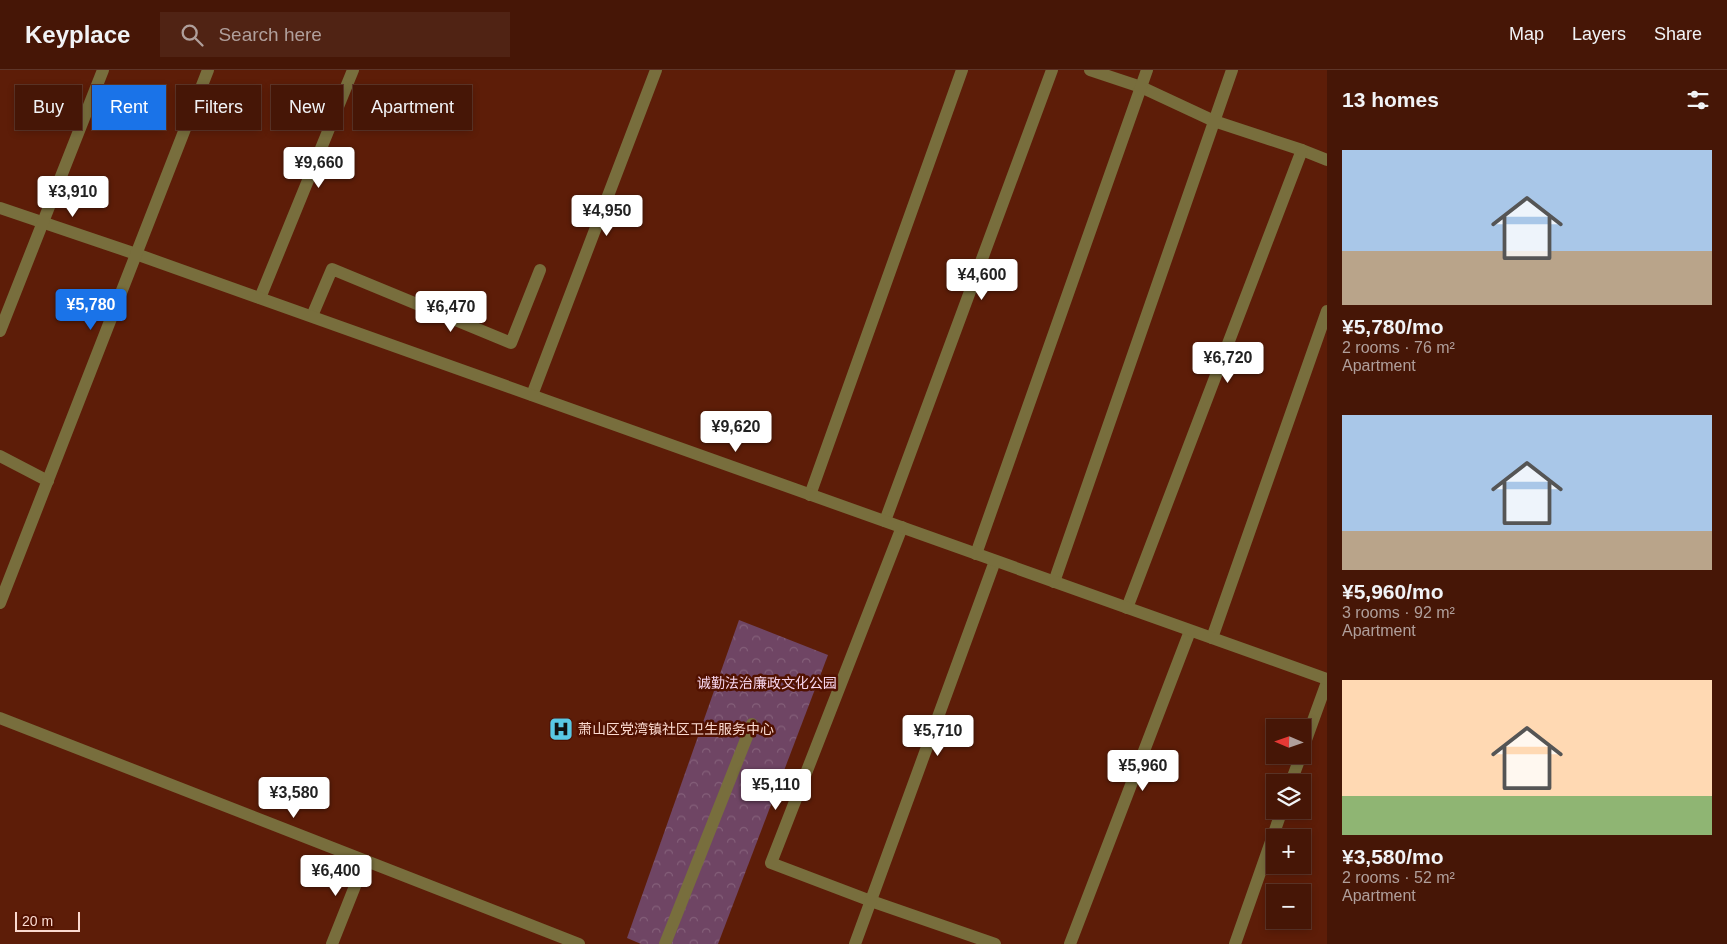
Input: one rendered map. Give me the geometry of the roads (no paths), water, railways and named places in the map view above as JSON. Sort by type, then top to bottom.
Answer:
[{"type":"street","points":[[0,331],[103,70]]},
{"type":"street","points":[[0,603],[208,70]]},
{"type":"street","points":[[260,298],[352,70]]},
{"type":"street","points":[[532,395],[656,70]]},
{"type":"street","points":[[810,494],[962,70]]},
{"type":"street","points":[[885,522],[1052,70]]},
{"type":"street","points":[[1090,70],[1141,87],[1214,121],[1327,160]]},
{"type":"street","points":[[976,554],[1147,70]]},
{"type":"street","points":[[1054,582],[1232,70]]},
{"type":"street","points":[[1127,608],[1302,150]]},
{"type":"street","points":[[0,208],[312,316],[1327,680],[1311,725]]},
{"type":"street","points":[[312,316],[332,269],[511,343],[540,270]]},
{"type":"street","points":[[1212,638],[1327,310]]},
{"type":"street","points":[[0,456],[48,481]]},
{"type":"street","points":[[902,527],[771,863],[871,901],[994,944]]},
{"type":"street","points":[[855,944],[995,561]]},
{"type":"street","points":[[1070,944],[1190,630]]},
{"type":"street","points":[[0,718],[579,944]]},
{"type":"street","points":[[665,944],[752,724]]},
{"type":"street","points":[[1235,944],[1279,819]]},
{"type":"street","points":[[332,944],[364,861]]},
{"type":"place","name":"萧山区党湾镇社区卫生服务中心","points":[[561,729]]},
{"type":"park label","name":"诚勤法治廉政文化公园","points":[[767,683]]}]
